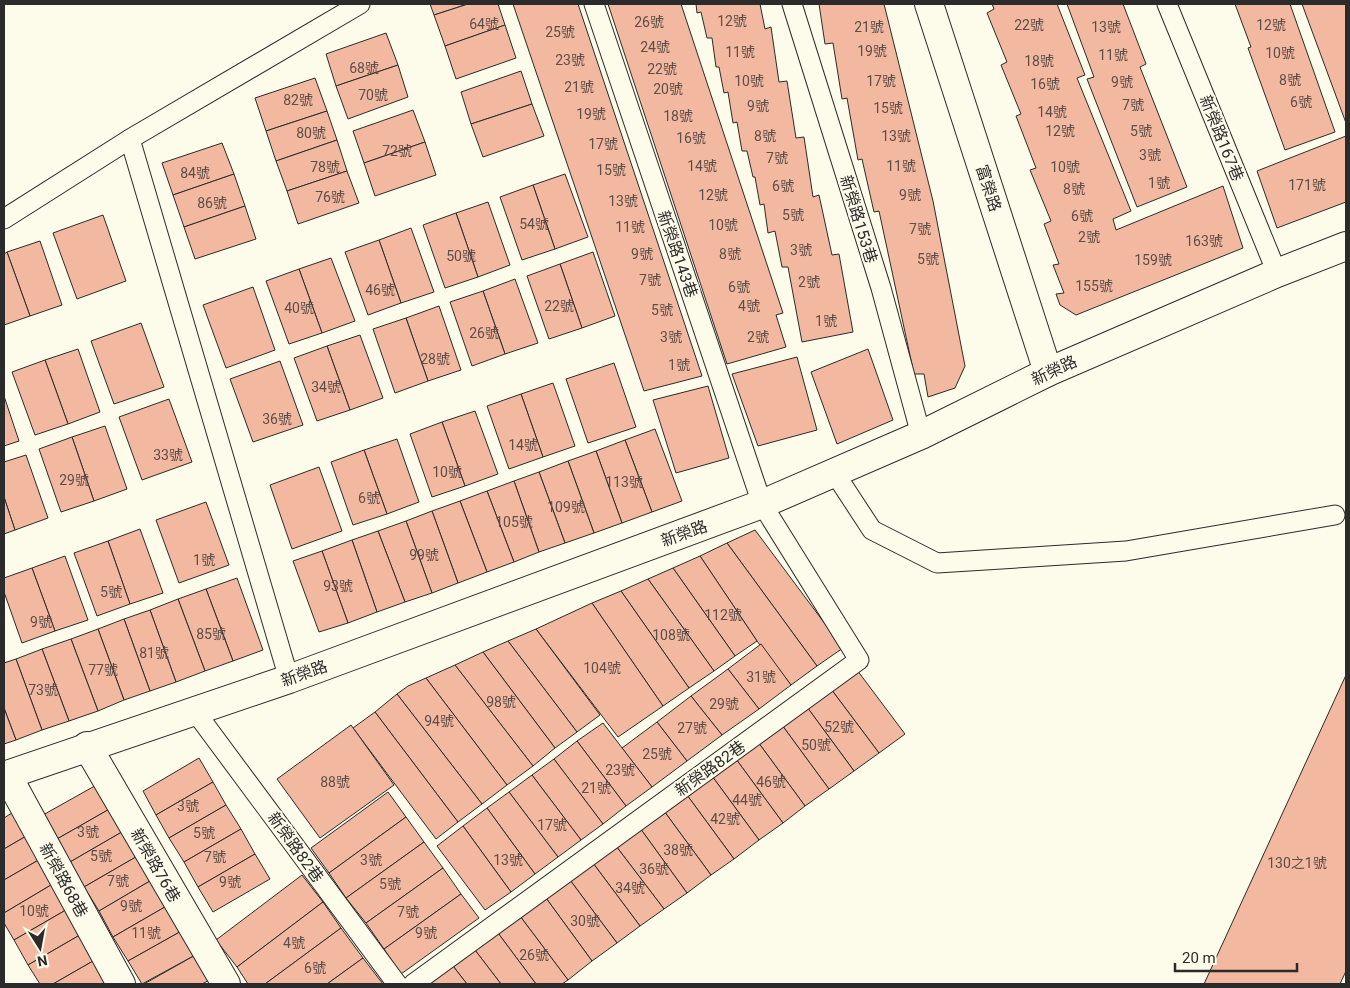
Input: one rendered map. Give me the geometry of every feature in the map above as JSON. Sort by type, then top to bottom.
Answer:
[{"type":"street","name":"富榮路","points":[[929,4],[1048,372]]},
{"type":"street","name":"新榮路","points":[[6,776],[87,746],[289,679],[762,504],[921,435],[1048,372],[1277,273],[1346,246]]},
{"type":"street","name":"新榮路76巷","points":[[87,746],[226,984]]},
{"type":"street","name":"新榮路68巷","points":[[6,776],[121,984]]},
{"type":"lane","points":[[4,218],[130,139],[360,4]]},
{"type":"lane","name":"新榮路143巷","points":[[594,4],[762,504]]},
{"type":"lane","name":"新榮路153巷","points":[[792,4],[881,288],[921,435]]},
{"type":"lane","name":"新榮路167巷","points":[[1167,4],[1277,273]]},
{"type":"lane","points":[[130,139],[289,679]]},
{"type":"lane","points":[[834,472],[872,530],[937,563],[1126,551],[1335,515]]},
{"type":"lane","name":"新榮路82巷","points":[[413,984],[859,660],[762,504]]},
{"type":"lane","name":"新榮路82巷","points":[[194,710],[397,984]]},
{"type":"building","points":[[430,4],[468,4],[434,15]]},
{"type":"building","points":[[468,4],[498,4],[505,25],[445,46],[434,15]]},
{"type":"building","points":[[513,4],[578,4],[702,376],[644,391]]},
{"type":"building","points":[[608,4],[681,4],[783,313],[776,315],[786,347],[727,364]]},
{"type":"building","points":[[696,4],[760,4],[765,29],[771,27],[779,82],[787,81],[796,138],[804,137],[813,197],[819,195],[832,255],[839,254],[853,332],[802,342],[788,267],[782,267],[775,231],[768,233],[764,204],[760,205],[755,177],[753,177],[747,151],[742,151],[737,122],[733,123],[728,92],[724,93],[719,67],[716,67],[712,38],[707,38],[701,12],[697,13]]},
{"type":"building","points":[[819,4],[884,4],[933,201],[965,366],[955,388],[928,397],[924,374],[914,374],[879,211],[874,212],[862,159],[858,160],[847,98],[842,99],[833,43],[825,44]]},
{"type":"building","points":[[992,4],[1057,4],[1085,75],[1077,78],[1131,211],[1113,219],[1116,230],[1223,186],[1243,248],[1076,315],[1060,305],[1056,294],[1064,293],[1053,265],[1059,264],[1044,224],[1051,221],[1030,170],[1036,168],[1016,116],[1021,114],[1001,65],[1007,62],[987,13],[994,9]]},
{"type":"building","points":[[1067,4],[1123,4],[1146,64],[1140,67],[1187,187],[1137,207],[1087,79],[1094,77]]},
{"type":"building","points":[[1235,4],[1290,4],[1335,132],[1285,150],[1248,48],[1251,47]]},
{"type":"building","points":[[1302,4],[1346,4],[1346,123]]},
{"type":"building","points":[[505,25],[516,58],[456,79],[445,46]]},
{"type":"building","points":[[386,33],[398,65],[336,86],[326,54]]},
{"type":"building","points":[[398,65],[408,97],[348,119],[336,86]]},
{"type":"building","points":[[521,71],[532,104],[471,124],[461,92]]},
{"type":"building","points":[[315,78],[327,111],[266,131],[255,98]]},
{"type":"building","points":[[532,104],[544,136],[483,157],[471,124]]},
{"type":"building","points":[[413,110],[425,142],[364,163],[353,131]]},
{"type":"building","points":[[327,111],[337,140],[276,161],[266,131]]},
{"type":"building","points":[[1346,136],[1346,202],[1277,228],[1257,171]]},
{"type":"building","points":[[337,140],[347,171],[287,191],[276,161]]},
{"type":"building","points":[[425,142],[436,175],[375,196],[364,163]]},
{"type":"building","points":[[222,143],[234,174],[173,195],[162,163]]},
{"type":"building","points":[[347,171],[359,203],[298,224],[287,191]]},
{"type":"building","points":[[234,174],[245,206],[184,227],[173,195]]},
{"type":"building","points":[[565,174],[588,237],[555,249],[533,185]]},
{"type":"building","points":[[533,185],[555,249],[522,260],[500,197]]},
{"type":"building","points":[[488,202],[510,265],[478,277],[456,213]]},
{"type":"building","points":[[245,206],[256,239],[195,259],[184,227]]},
{"type":"building","points":[[456,213],[478,277],[445,288],[423,225]]},
{"type":"building","points":[[103,215],[126,281],[77,299],[53,233]]},
{"type":"building","points":[[411,228],[434,292],[401,303],[379,240]]},
{"type":"building","points":[[379,240],[401,303],[368,315],[345,252]]},
{"type":"building","points":[[40,241],[62,305],[30,316],[7,252]]},
{"type":"building","points":[[7,252],[30,316],[4,325],[4,254]]},
{"type":"building","points":[[593,252],[615,316],[582,328],[560,264]]},
{"type":"building","points":[[331,258],[355,321],[322,333],[299,269]]},
{"type":"building","points":[[560,264],[582,328],[549,339],[527,276]]},
{"type":"building","points":[[299,269],[322,333],[289,344],[266,281]]},
{"type":"building","points":[[515,279],[538,343],[505,354],[483,291]]},
{"type":"building","points":[[253,287],[275,350],[226,368],[203,305]]},
{"type":"building","points":[[483,291],[505,354],[472,366],[450,302]]},
{"type":"building","points":[[439,306],[461,370],[428,381],[406,318]]},
{"type":"building","points":[[406,318],[428,381],[395,393],[373,329]]},
{"type":"building","points":[[141,323],[164,387],[114,404],[91,341]]},
{"type":"building","points":[[360,335],[383,398],[350,410],[327,346]]},
{"type":"building","points":[[327,346],[350,410],[317,421],[294,358]]},
{"type":"building","points":[[78,349],[100,412],[68,424],[45,360]]},
{"type":"building","points":[[868,349],[893,420],[837,444],[811,372]]},
{"type":"building","points":[[797,357],[817,430],[758,446],[732,374]]},
{"type":"building","points":[[45,360],[68,424],[35,435],[12,372]]},
{"type":"building","points":[[280,361],[303,425],[253,442],[230,379]]},
{"type":"building","points":[[614,363],[636,427],[588,443],[566,379]]},
{"type":"building","points":[[553,383],[575,446],[543,457],[521,394]]},
{"type":"building","points":[[708,386],[729,458],[676,473],[653,400]]},
{"type":"building","points":[[521,394],[543,457],[509,469],[487,406]]},
{"type":"building","points":[[4,396],[19,441],[4,446]]},
{"type":"building","points":[[169,399],[192,462],[142,480],[119,417]]},
{"type":"building","points":[[475,411],[498,474],[465,486],[442,422]]},
{"type":"building","points":[[442,422],[465,486],[432,497],[410,434]]},
{"type":"building","points":[[105,426],[127,489],[94,501],[72,437]]},
{"type":"building","points":[[655,429],[682,501],[652,512],[625,440]]},
{"type":"building","points":[[72,437],[94,501],[61,512],[39,449]]},
{"type":"building","points":[[397,439],[419,502],[387,514],[364,450]]},
{"type":"building","points":[[625,440],[652,512],[622,523],[596,451]]},
{"type":"building","points":[[364,450],[387,514],[353,525],[331,462]]},
{"type":"building","points":[[596,451],[622,523],[594,533],[568,461]]},
{"type":"building","points":[[26,455],[48,518],[15,530],[4,497],[4,462]]},
{"type":"building","points":[[568,461],[594,533],[565,543],[539,472]]},
{"type":"building","points":[[319,467],[342,531],[292,549],[270,485]]},
{"type":"building","points":[[539,472],[565,543],[539,552],[514,481]]},
{"type":"building","points":[[514,481],[539,552],[514,562],[487,491]]},
{"type":"building","points":[[487,491],[514,562],[487,572],[460,501]]},
{"type":"building","points":[[4,497],[15,530],[4,534]]},
{"type":"building","points":[[460,501],[487,572],[458,583],[432,511]]},
{"type":"building","points":[[206,502],[229,565],[179,583],[156,520]]},
{"type":"building","points":[[432,511],[458,583],[432,593],[406,521]]},
{"type":"building","points":[[406,521],[432,593],[405,602],[378,531]]},
{"type":"building","points":[[140,529],[163,593],[130,604],[108,541]]},
{"type":"building","points":[[755,530],[843,648],[817,666],[727,543]]},
{"type":"building","points":[[378,531],[405,602],[377,612],[352,540]]},
{"type":"building","points":[[352,540],[377,612],[348,623],[322,551]]},
{"type":"building","points":[[108,541],[130,604],[97,616],[74,553]]},
{"type":"building","points":[[727,543],[817,666],[791,685],[757,641],[700,556]]},
{"type":"building","points":[[322,551],[348,623],[319,632],[293,561]]},
{"type":"building","points":[[65,556],[88,620],[55,631],[32,568]]},
{"type":"building","points":[[700,556],[757,641],[735,656],[673,568]]},
{"type":"building","points":[[32,568],[55,631],[22,643],[4,592],[4,578]]},
{"type":"building","points":[[673,568],[735,656],[714,671],[648,579]]},
{"type":"building","points":[[237,578],[263,650],[233,661],[206,589]]},
{"type":"building","points":[[648,579],[714,671],[689,688],[621,591]]},
{"type":"building","points":[[206,589],[233,661],[205,671],[178,599]]},
{"type":"building","points":[[621,591],[689,688],[663,706],[592,603]]},
{"type":"building","points":[[178,599],[205,671],[176,682],[150,610]]},
{"type":"building","points":[[592,603],[663,706],[618,737],[536,629]]},
{"type":"building","points":[[150,610],[176,682],[150,691],[124,619]]},
{"type":"building","points":[[124,619],[150,691],[124,700],[98,629]]},
{"type":"building","points":[[98,629],[124,700],[98,711],[71,639]]},
{"type":"building","points":[[536,629],[600,715],[577,732],[508,641]]},
{"type":"building","points":[[71,639],[98,711],[69,721],[42,649]]},
{"type":"building","points":[[508,641],[577,732],[555,748],[483,652]]},
{"type":"building","points":[[761,644],[791,685],[759,709],[728,669]]},
{"type":"building","points":[[42,649],[69,721],[42,730],[16,659]]},
{"type":"building","points":[[483,652],[555,748],[533,766],[455,665]]},
{"type":"building","points":[[16,659],[42,730],[16,740],[4,708],[4,663]]},
{"type":"building","points":[[455,665],[533,766],[507,785],[426,678]]},
{"type":"building","points":[[728,669],[759,709],[722,735],[691,696]]},
{"type":"building","points":[[857,670],[905,734],[879,753],[831,689]]},
{"type":"building","points":[[1346,675],[1346,971],[1340,984],[1204,984]]},
{"type":"building","points":[[426,678],[507,785],[482,804],[397,694],[408,686]]},
{"type":"building","points":[[831,689],[879,753],[854,771],[807,707]]},
{"type":"building","points":[[397,694],[482,804],[458,822],[375,712]]},
{"type":"building","points":[[691,696],[722,735],[687,761],[657,722]]},
{"type":"building","points":[[807,707],[854,771],[829,789],[782,725]]},
{"type":"building","points":[[4,708],[16,740],[4,744]]},
{"type":"building","points":[[375,712],[458,822],[436,839],[353,728]]},
{"type":"building","points":[[657,722],[687,761],[652,787],[622,748]]},
{"type":"building","points":[[603,723],[652,787],[626,806],[577,741]]},
{"type":"building","points":[[351,725],[394,785],[320,838],[277,779]]},
{"type":"building","points":[[782,725],[829,789],[805,806],[758,742]]},
{"type":"building","points":[[577,741],[626,806],[603,824],[554,759]]},
{"type":"building","points":[[758,742],[805,806],[783,823],[736,759]]},
{"type":"building","points":[[199,758],[213,782],[156,815],[143,791]]},
{"type":"building","points":[[554,759],[603,824],[581,840],[532,775]]},
{"type":"building","points":[[736,759],[783,823],[759,840],[712,776]]},
{"type":"building","points":[[532,775],[581,840],[558,857],[509,792]]},
{"type":"building","points":[[712,776],[759,840],[734,859],[687,795]]},
{"type":"building","points":[[213,782],[226,805],[169,838],[156,815]]},
{"type":"building","points":[[100,783],[113,807],[57,839],[43,815]]},
{"type":"building","points":[[388,792],[406,817],[329,873],[311,848]]},
{"type":"building","points":[[509,792],[558,857],[535,874],[487,808]]},
{"type":"building","points":[[687,795],[734,859],[711,875],[664,811]]},
{"type":"building","points":[[226,805],[241,829],[184,862],[169,838]]},
{"type":"building","points":[[113,807],[127,829],[70,862],[57,839]]},
{"type":"building","points":[[487,808],[535,874],[511,892],[463,826]]},
{"type":"building","points":[[15,811],[28,835],[4,849],[4,818]]},
{"type":"building","points":[[664,811],[711,875],[687,893],[640,828]]},
{"type":"building","points":[[406,817],[424,842],[346,898],[329,873]]},
{"type":"building","points":[[463,826],[511,892],[485,910],[437,846]]},
{"type":"building","points":[[640,828],[687,893],[664,909],[616,846]]},
{"type":"building","points":[[127,829],[141,854],[84,887],[70,862]]},
{"type":"building","points":[[241,829],[255,854],[198,887],[184,862]]},
{"type":"building","points":[[28,835],[42,858],[4,880],[4,849]]},
{"type":"building","points":[[424,842],[443,868],[366,923],[346,898]]},
{"type":"building","points":[[616,846],[664,909],[640,926],[593,863]]},
{"type":"building","points":[[141,854],[155,878],[99,911],[84,887]]},
{"type":"building","points":[[255,854],[270,879],[213,912],[198,887]]},
{"type":"building","points":[[42,858],[56,882],[4,913],[4,880]]},
{"type":"building","points":[[593,863],[640,926],[617,943],[570,880]]},
{"type":"building","points":[[443,868],[461,894],[384,949],[366,923]]},
{"type":"building","points":[[302,875],[323,902],[237,967],[216,940]]},
{"type":"building","points":[[155,878],[170,904],[113,937],[99,911]]},
{"type":"building","points":[[570,880],[617,943],[592,961],[546,898]]},
{"type":"building","points":[[56,882],[71,907],[14,940],[4,923],[4,913]]},
{"type":"building","points":[[461,894],[479,918],[401,974],[384,949]]},
{"type":"building","points":[[546,898],[592,961],[568,980],[520,916]]},
{"type":"building","points":[[323,902],[341,928],[265,984],[248,984],[237,967]]},
{"type":"building","points":[[170,904],[185,929],[128,961],[113,937]]},
{"type":"building","points":[[71,907],[85,932],[28,965],[14,940]]},
{"type":"building","points":[[520,916],[568,980],[562,984],[536,984],[498,933]]},
{"type":"building","points":[[341,928],[363,958],[327,984],[265,984]]},
{"type":"building","points":[[185,929],[199,953],[142,984],[128,961]]},
{"type":"building","points":[[85,932],[100,957],[53,984],[40,984],[28,965]]},
{"type":"building","points":[[498,933],[536,984],[501,984],[475,950]]},
{"type":"building","points":[[475,950],[501,984],[467,984],[453,966]]},
{"type":"building","points":[[199,953],[213,978],[202,984],[144,984]]},
{"type":"building","points":[[100,957],[110,984],[53,984]]},
{"type":"building","points":[[363,958],[383,984],[327,984]]},
{"type":"building","points":[[453,966],[467,984],[428,984]]}]
